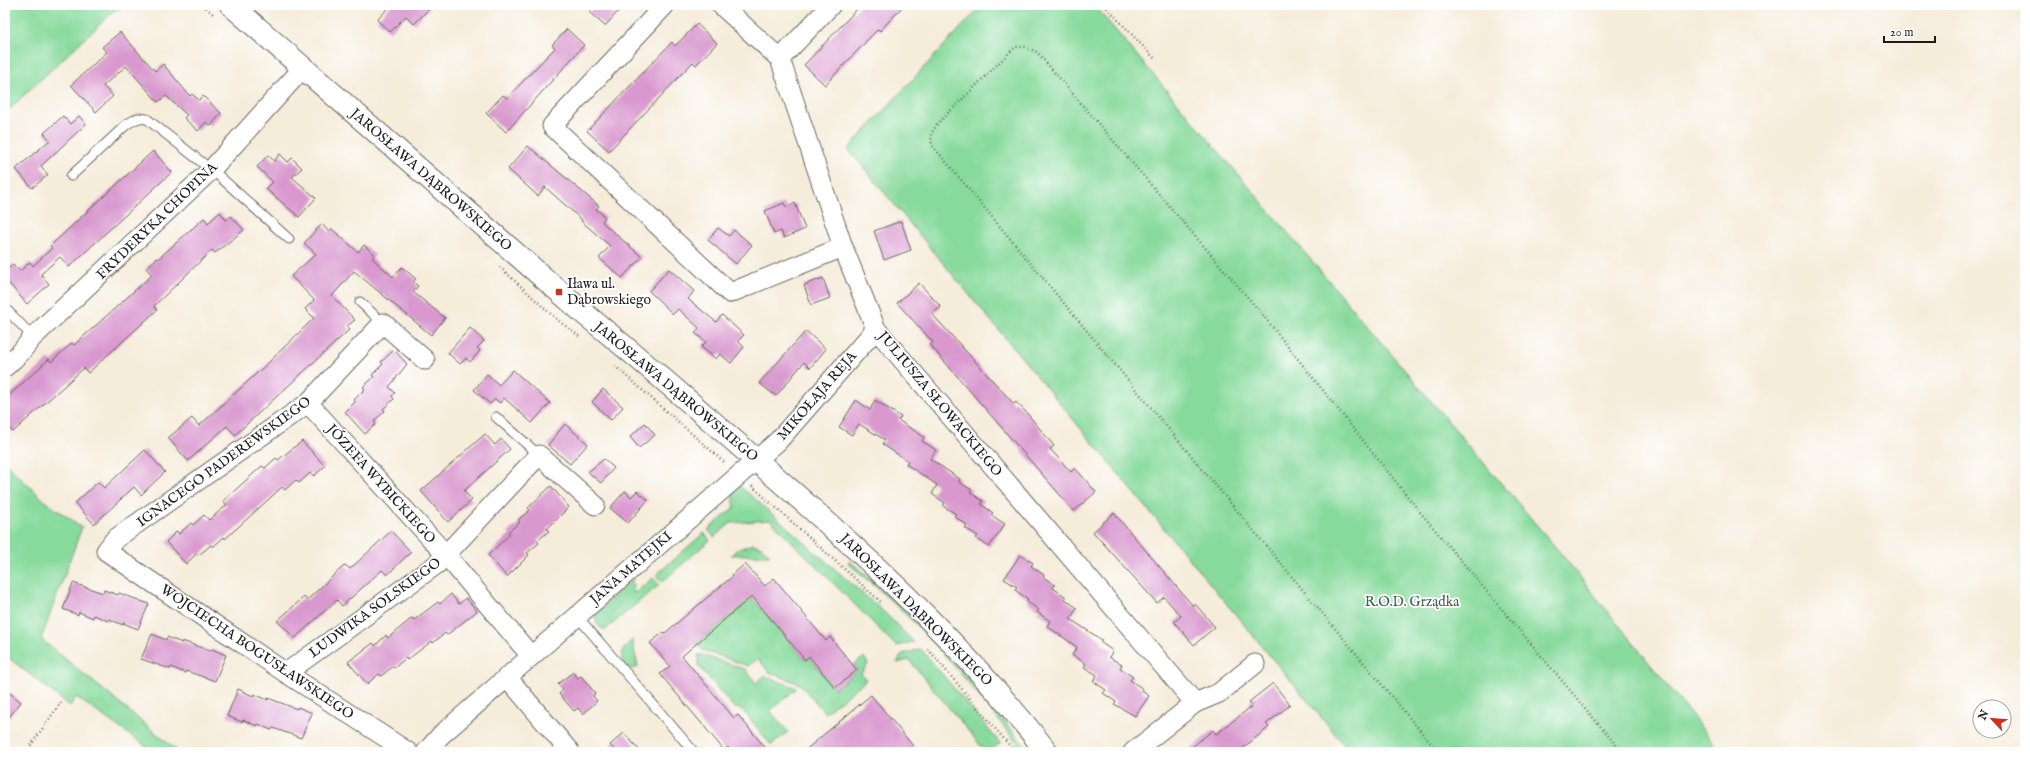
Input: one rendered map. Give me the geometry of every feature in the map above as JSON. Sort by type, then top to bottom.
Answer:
[{"type":"street","points":[[665,5],[552,126],[730,293],[843,247]]},
{"type":"street","name":"JULIUSZA SŁOWACKIEGO","points":[[721,5],[780,59],[843,247],[876,329],[1195,703]]},
{"type":"street","points":[[780,59],[831,5]]},
{"type":"street","name":"JAROSŁAWA DĄBROWSKIEGO","points":[[223,10],[303,68],[586,316],[644,362],[855,547],[974,664],[1018,715],[1047,752]]},
{"type":"street","name":"FRYDERYKA CHOPINA","points":[[5,367],[34,337],[211,170],[303,68]]},
{"type":"street","points":[[383,323],[425,360]]},
{"type":"street","name":"IGNACEGO PADEREWSKIEGO","points":[[106,551],[115,539],[308,403],[383,323]]},
{"type":"street","name":"MIKOŁAJA REJA","points":[[756,460],[778,441],[876,329]]},
{"type":"street","name":"JÓZEFA WYBICKIEGO","points":[[308,403],[446,555],[531,656]]},
{"type":"street","points":[[539,455],[595,505]]},
{"type":"street","name":"LUDWIKA SOLSKIEGO","points":[[286,673],[437,564],[539,455]]},
{"type":"street","name":"JANA MATEJKI","points":[[426,752],[440,735],[756,460]]},
{"type":"street","name":"WOJCIECHA BOGUSŁAWSKIEGO","points":[[106,551],[286,673],[408,752]]},
{"type":"street","points":[[1133,752],[1195,703],[1218,693],[1256,664]]},
{"type":"street","points":[[507,677],[570,752]]},
{"type":"lane","points":[[71,176],[127,124],[138,118],[147,119],[211,170],[289,239]]},
{"type":"lane","points":[[360,302],[383,323]]},
{"type":"lane","points":[[5,308],[34,337]]},
{"type":"lane","points":[[496,417],[539,455]]},
{"type":"lane","points":[[577,616],[694,752]]},
{"type":"path","points":[[203,5],[223,10]]},
{"type":"path","points":[[1104,5],[1155,59]]},
{"type":"path","points":[[1438,752],[932,145],[931,134],[937,124],[1015,48],[1026,48],[1037,52],[1262,314],[1420,512],[1622,752]]},
{"type":"path","points":[[499,266],[555,318],[581,338]]},
{"type":"path","points":[[611,363],[884,604]]},
{"type":"path","points":[[927,647],[952,674],[1014,752]]},
{"type":"path","points":[[26,752],[62,702]]},
{"type":"green space","points":[[5,5],[128,5],[115,10],[5,113]]},
{"type":"green space","name":"R.O.D. Grządka","points":[[982,5],[1094,5],[1563,556],[1721,752],[1350,752],[848,149]]},
{"type":"green space","points":[[5,463],[47,503],[82,527],[41,639],[179,752],[154,752],[76,697],[70,706],[5,655]]},
{"type":"green space","points":[[739,485],[885,613],[914,642],[896,646],[770,520],[731,523],[714,537],[708,530],[735,507],[732,492]]},
{"type":"green space","points":[[704,533],[710,540],[662,582],[656,575]]},
{"type":"green space","points":[[753,544],[762,547],[770,555],[731,555],[736,550]]},
{"type":"green space","points":[[850,561],[897,602],[960,667],[1030,752],[1024,752],[964,678],[917,625],[848,563]]},
{"type":"green space","points":[[653,578],[659,585],[605,630],[598,626],[594,614],[632,579],[634,594]]},
{"type":"green space","points":[[752,598],[805,660],[809,657],[835,689],[858,670],[854,665],[864,657],[868,664],[861,674],[866,680],[825,713],[800,684],[769,672],[758,659],[748,666],[702,650],[696,644]]},
{"type":"green space","points":[[632,640],[638,667],[631,669],[623,662],[622,654],[625,647]]},
{"type":"green space","points":[[921,649],[1000,743],[989,752],[986,752],[909,660],[897,663],[902,654]]},
{"type":"green space","points":[[699,654],[745,669],[756,683],[765,676],[797,688],[770,711],[788,732],[771,745],[742,709],[734,708],[698,665]]},
{"type":"building","points":[[391,5],[433,5],[414,24],[406,16],[390,32],[377,20]]},
{"type":"building","points":[[596,5],[624,5],[605,26],[589,12]]},
{"type":"building","points":[[861,5],[904,5],[880,31],[878,29],[825,85],[804,65]]},
{"type":"building","points":[[697,24],[717,43],[696,65],[693,62],[609,151],[587,131],[672,42],[675,46]]},
{"type":"building","points":[[567,29],[584,45],[506,132],[486,113],[503,95],[507,98],[555,48],[552,45]]},
{"type":"building","points":[[120,32],[155,71],[163,64],[190,96],[192,94],[199,100],[203,96],[221,113],[211,126],[206,122],[198,131],[184,118],[187,115],[166,96],[158,102],[126,66],[103,86],[113,96],[96,112],[71,85],[107,52],[102,47]]},
{"type":"building","points":[[63,116],[70,124],[79,116],[86,124],[41,166],[48,175],[32,188],[16,169],[50,140],[44,133]]},
{"type":"building","points":[[528,146],[599,206],[596,209],[605,217],[602,222],[642,257],[622,278],[599,258],[610,246],[545,187],[538,196],[508,169]]},
{"type":"building","points":[[153,151],[172,172],[69,267],[60,257],[41,274],[49,284],[27,304],[5,279],[5,272],[13,264],[20,271],[30,262],[33,266],[52,248],[50,246]]},
{"type":"building","points":[[280,154],[288,162],[292,158],[302,168],[292,177],[316,198],[299,217],[266,189],[273,182],[257,167],[268,155],[274,161]]},
{"type":"building","points":[[784,203],[786,207],[795,203],[805,229],[784,238],[781,231],[774,234],[765,211]]},
{"type":"building","points":[[220,212],[226,220],[231,216],[244,230],[215,253],[212,250],[154,306],[157,310],[145,321],[88,373],[84,368],[13,432],[5,424],[5,399],[49,359],[51,362],[72,343],[74,345],[152,275],[146,268],[157,258],[158,259],[204,218],[208,223]]},
{"type":"building","points":[[901,221],[911,250],[884,260],[874,231]]},
{"type":"building","points":[[322,224],[329,232],[332,229],[358,252],[364,245],[375,255],[372,258],[393,277],[402,267],[416,279],[413,282],[418,286],[413,292],[445,318],[431,335],[354,271],[332,296],[355,320],[347,326],[350,329],[235,435],[227,426],[188,461],[168,438],[192,418],[199,426],[268,363],[314,318],[305,309],[314,300],[291,276],[316,254],[304,243]]},
{"type":"building","points":[[718,228],[729,236],[734,230],[752,245],[736,264],[708,240]]},
{"type":"building","points":[[669,269],[694,291],[688,299],[716,322],[722,315],[744,335],[738,341],[744,347],[731,363],[720,354],[716,359],[701,347],[706,342],[695,333],[699,328],[678,309],[673,314],[649,291]]},
{"type":"building","points":[[823,278],[830,298],[811,305],[804,285]]},
{"type":"building","points":[[919,283],[941,307],[932,314],[1014,404],[1016,402],[1026,412],[1054,446],[1050,449],[1071,472],[1075,468],[1096,492],[1074,511],[930,345],[933,342],[897,303]]},
{"type":"building","points":[[470,328],[484,341],[477,348],[480,351],[470,362],[466,358],[460,364],[448,353]]},
{"type":"building","points":[[806,331],[826,349],[810,368],[804,362],[776,396],[759,383]]},
{"type":"building","points":[[394,350],[407,364],[389,387],[395,393],[392,396],[394,399],[383,409],[385,411],[374,421],[376,424],[365,434],[345,412],[365,389],[363,387],[374,377],[372,375],[383,364],[381,362]]},
{"type":"building","points":[[513,370],[550,403],[532,423],[504,398],[500,403],[495,399],[490,404],[474,390],[487,374],[499,385]]},
{"type":"building","points":[[603,389],[623,407],[611,420],[592,402]]},
{"type":"building","points":[[856,400],[870,410],[875,400],[901,417],[898,420],[924,437],[922,441],[936,450],[930,459],[960,479],[959,482],[972,490],[970,492],[983,501],[981,504],[993,513],[991,515],[1005,524],[989,547],[976,538],[978,536],[965,528],[967,525],[954,516],[956,514],[943,506],[945,503],[932,494],[937,485],[906,464],[908,461],[882,444],[885,440],[859,424],[852,435],[839,427]]},
{"type":"building","points":[[645,423],[655,435],[639,448],[630,437]]},
{"type":"building","points":[[565,424],[588,444],[570,464],[548,445]]},
{"type":"building","points":[[485,434],[495,445],[501,439],[510,449],[464,491],[472,500],[448,522],[421,491]]},
{"type":"building","points":[[302,441],[325,466],[314,476],[310,473],[299,483],[296,480],[285,490],[282,487],[225,539],[224,537],[213,547],[211,545],[199,555],[197,553],[186,564],[166,542],[177,531],[179,534],[191,523],[193,525],[204,515],[209,520],[227,505],[223,501],[262,466],[265,468],[276,458],[278,460]]},
{"type":"building","points":[[145,450],[165,472],[141,495],[134,487],[94,524],[75,503],[98,482],[104,488]]},
{"type":"building","points":[[604,459],[614,468],[601,483],[588,472]]},
{"type":"building","points":[[551,486],[569,507],[547,529],[549,531],[537,541],[539,543],[527,553],[529,555],[507,577],[488,555],[510,534],[508,532],[520,522],[518,520],[530,510],[528,508]]},
{"type":"building","points":[[625,491],[631,497],[637,491],[648,500],[628,523],[610,508]]},
{"type":"building","points":[[1114,513],[1193,606],[1195,604],[1215,627],[1194,645],[1174,622],[1181,616],[1164,597],[1157,603],[1093,532]]},
{"type":"building","points":[[391,531],[411,552],[387,575],[382,570],[342,606],[337,600],[295,638],[277,621],[304,597],[307,600],[345,565],[350,569]]},
{"type":"building","points":[[1020,555],[1033,563],[1031,566],[1055,585],[1053,588],[1066,597],[1065,599],[1077,608],[1070,619],[1102,640],[1100,642],[1113,651],[1109,657],[1122,665],[1120,668],[1133,677],[1130,680],[1143,689],[1142,691],[1149,696],[1135,716],[1114,704],[1116,702],[1103,693],[1106,690],[1093,681],[1097,675],[1084,667],[1086,664],[1072,655],[1077,647],[1047,626],[1050,621],[1037,612],[1039,610],[1026,601],[1028,599],[1015,590],[1017,587],[1004,579]]},
{"type":"building","points":[[745,564],[765,586],[774,578],[826,641],[830,637],[857,670],[835,688],[809,656],[805,660],[752,596],[682,656],[734,718],[738,715],[769,752],[733,752],[728,747],[724,750],[660,674],[670,666],[650,643],[664,632],[665,633],[733,576],[732,575]]},
{"type":"building","points":[[73,583],[103,593],[104,590],[118,595],[119,593],[149,604],[138,629],[109,619],[108,621],[94,615],[93,618],[79,612],[78,615],[63,609]]},
{"type":"building","points":[[451,594],[459,604],[466,598],[477,611],[447,635],[445,633],[433,643],[432,641],[407,660],[406,658],[381,676],[379,674],[367,684],[348,662],[373,643],[375,646],[386,635],[388,638],[412,618],[414,620],[438,602],[440,604]]},
{"type":"building","points":[[152,634],[166,640],[167,637],[211,651],[212,649],[226,655],[215,681],[186,671],[185,673],[171,667],[170,669],[141,659]]},
{"type":"building","points":[[573,672],[578,678],[581,676],[595,693],[593,696],[597,701],[583,714],[578,708],[574,711],[559,694],[563,690],[558,684]]},
{"type":"building","points":[[1273,683],[1290,705],[1266,724],[1269,727],[1238,752],[1186,752],[1213,730],[1216,734],[1252,706],[1249,702]]},
{"type":"building","points":[[5,689],[21,702],[5,722]]},
{"type":"building","points":[[238,689],[253,696],[254,694],[268,700],[268,698],[312,713],[301,738],[273,728],[271,730],[258,724],[257,726],[243,720],[242,722],[227,716]]},
{"type":"building","points":[[871,695],[918,752],[803,752]]},
{"type":"building","points":[[624,733],[641,752],[616,752],[610,745]]},
{"type":"place","name":"Iława ul. Dąbrowskiego","points":[[559,292]]}]
